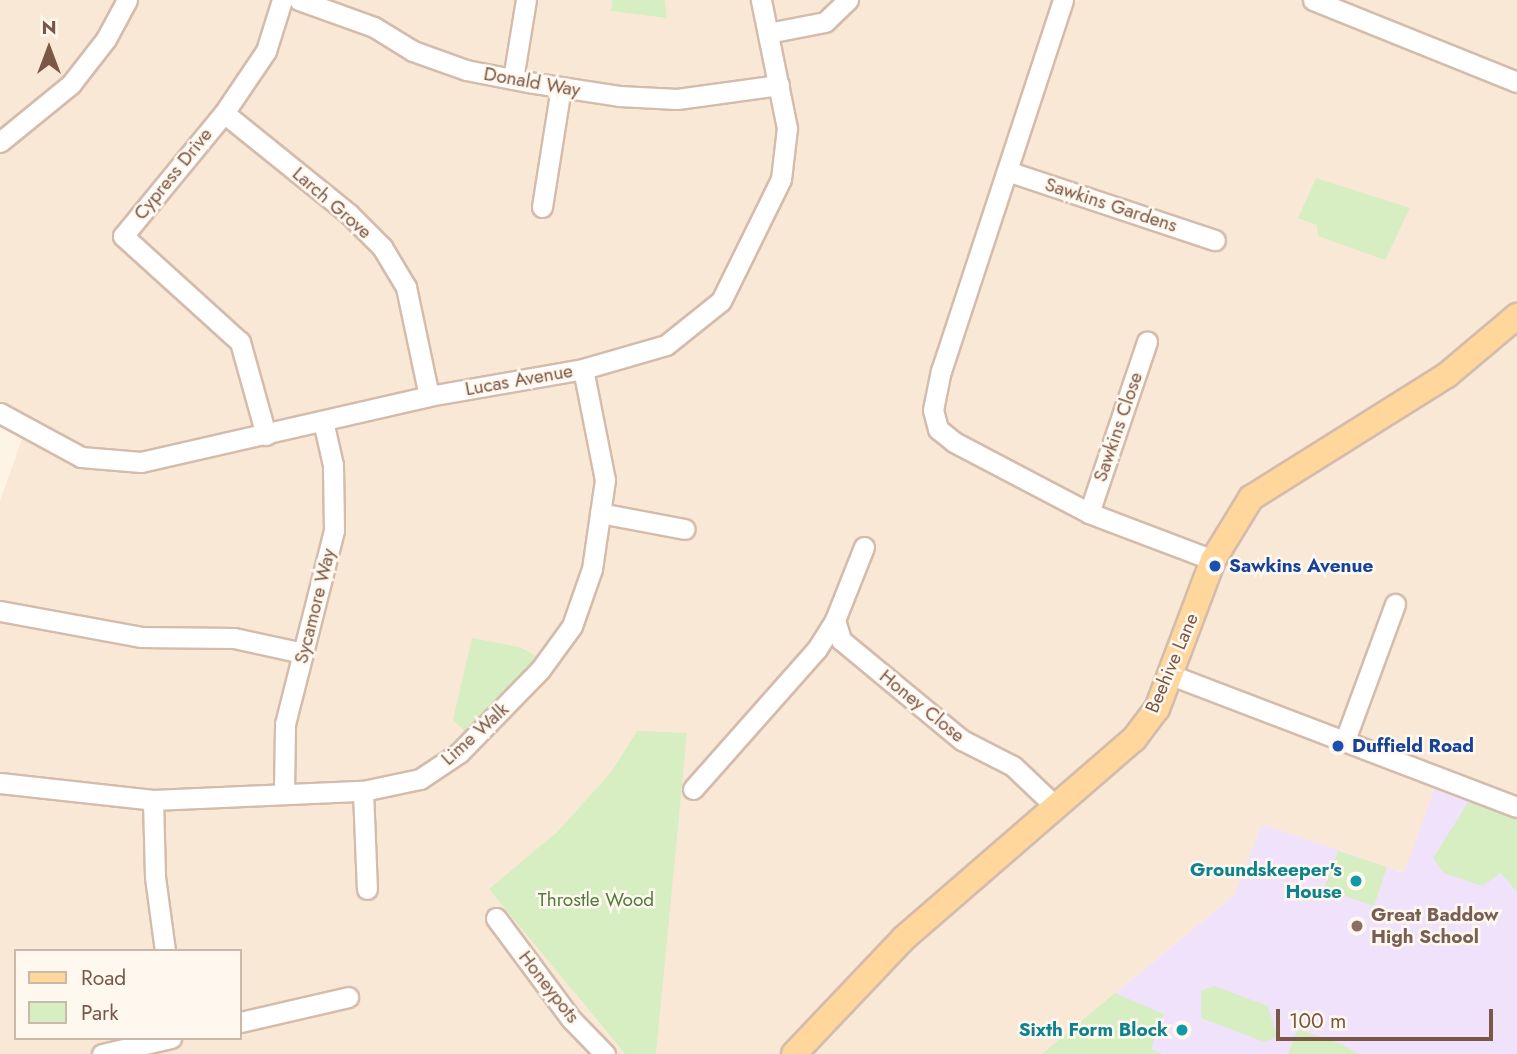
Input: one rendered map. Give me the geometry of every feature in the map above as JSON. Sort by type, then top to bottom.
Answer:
[{"type":"main road","name":"Beehive Lane","points":[[794,1054],[904,938],[1134,739],[1157,709],[1213,560],[1251,498],[1264,486],[1447,375],[1517,316]]},
{"type":"street","points":[[0,142],[71,84],[106,39],[127,0]]},
{"type":"street","name":"Cypress Drive","points":[[266,435],[240,342],[123,236],[224,113],[266,51],[282,0]]},
{"type":"street","name":"Donald Way","points":[[299,0],[374,27],[413,51],[456,66],[513,79],[561,87],[677,99],[779,85]]},
{"type":"street","points":[[513,79],[526,0]]},
{"type":"street","name":"Lucas Avenue","points":[[0,413],[60,449],[104,462],[141,462],[429,396],[583,369],[666,345],[721,301],[781,179],[787,128],[761,0]]},
{"type":"street","points":[[768,33],[825,22],[849,0]]},
{"type":"street","points":[[1063,0],[933,410],[938,429],[954,442],[1089,513],[1213,560]]},
{"type":"street","points":[[1313,0],[1517,82]]},
{"type":"street","points":[[542,207],[561,87]]},
{"type":"street","name":"Larch Grove","points":[[224,113],[349,214],[382,247],[406,286],[429,396]]},
{"type":"street","name":"Sawkins Gardens","points":[[1007,171],[1215,240]]},
{"type":"street","name":"Sawkins Close","points":[[1089,513],[1147,342]]},
{"type":"street","name":"Lime Walk","points":[[0,783],[153,800],[284,791],[363,791],[420,779],[459,753],[540,670],[572,626],[592,569],[605,480],[602,448],[583,369]]},
{"type":"street","name":"Sycamore Way","points":[[284,791],[285,724],[334,530],[333,465],[323,421]]},
{"type":"street","points":[[600,513],[685,529]]},
{"type":"street","points":[[693,789],[817,649],[835,620],[864,547]]},
{"type":"street","points":[[1345,740],[1395,604]]},
{"type":"street","points":[[0,611],[141,636],[234,638],[303,653]]},
{"type":"street","name":"Honey Close","points":[[835,620],[841,640],[962,740],[1013,766],[1055,806]]},
{"type":"street","points":[[1171,675],[1517,807]]},
{"type":"street","points":[[363,791],[367,889]]},
{"type":"street","points":[[153,800],[155,877],[165,949]]},
{"type":"street","name":"Honeypots","points":[[496,918],[571,1019],[605,1054]]},
{"type":"street","points":[[242,1022],[348,997]]},
{"type":"street","points":[[102,1054],[162,1040]]},
{"type":"shaded area","points":[[0,0],[612,0],[611,10],[667,18],[665,0],[1517,0],[1517,819],[1405,873],[1262,825],[1234,895],[1042,1054],[656,1054],[669,907],[637,731],[611,772],[557,832],[505,879],[575,994],[625,1054],[0,1054],[0,501],[28,422],[0,403]]},
{"type":"shaded area","name":"Great Baddow High School","points":[[1435,788],[1517,819],[1517,1054],[1042,1054],[1234,895],[1262,824],[1404,873]]},
{"type":"green space","points":[[612,0],[665,0],[667,18],[611,11]]},
{"type":"green space","points":[[1316,178],[1410,208],[1385,260],[1318,236],[1317,225],[1298,218]]},
{"type":"green space","points":[[472,638],[519,647],[544,660],[470,736],[453,720]]},
{"type":"green space","name":"Throstle Wood","points":[[637,731],[687,733],[656,1054],[625,1054],[489,889],[557,832],[611,772]]},
{"type":"green space","points":[[1477,800],[1517,816],[1517,892],[1501,873],[1482,886],[1444,873],[1433,858],[1467,804]]},
{"type":"green space","points":[[1338,851],[1387,867],[1374,906],[1324,889]]},
{"type":"green space","points":[[1214,986],[1268,1006],[1277,1037],[1264,1042],[1201,1018],[1201,991]]},
{"type":"green space","points":[[1115,993],[1164,1014],[1151,1049],[1162,1054],[1042,1054]]},
{"type":"green space","points":[[1298,1029],[1341,1044],[1359,1054],[1288,1054]]},
{"type":"place","name":"Sawkins Avenue","points":[[1215,566]]},
{"type":"place","name":"Duffield Road","points":[[1338,746]]},
{"type":"place","name":"Groundskeeper's House","points":[[1356,881]]},
{"type":"place","name":"Great Baddow High School","points":[[1357,926]]},
{"type":"place","name":"Sixth Form Block","points":[[1182,1030]]}]
